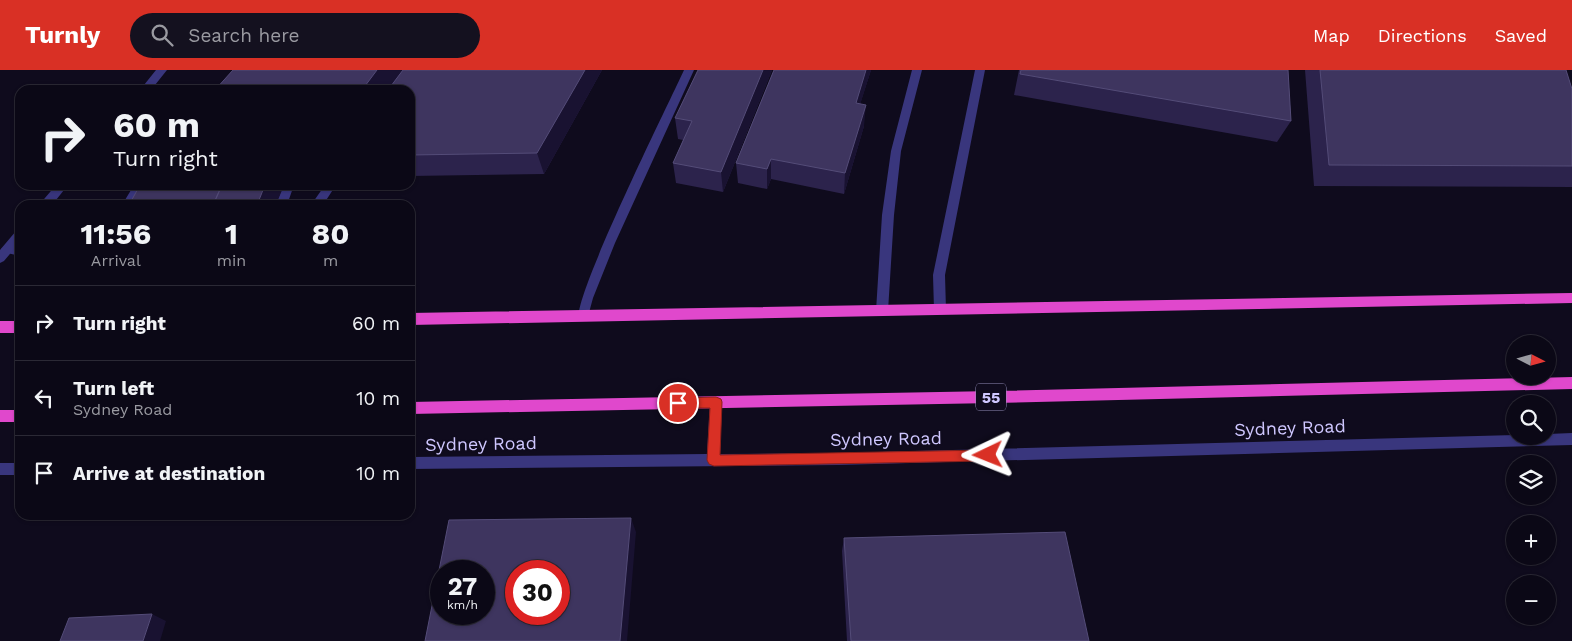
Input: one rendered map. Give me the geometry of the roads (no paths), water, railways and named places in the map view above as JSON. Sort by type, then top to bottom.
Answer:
[{"type":"highway","points":[[415,319],[1572,298]]},
{"type":"highway","points":[[0,327],[15,327]]},
{"type":"highway","name":"55","points":[[415,408],[1572,383]]},
{"type":"highway","points":[[0,416],[15,416]]},
{"type":"street","points":[[149,85],[162,70]]},
{"type":"street","points":[[584,316],[587,298],[609,243],[688,70]]},
{"type":"street","points":[[882,311],[888,215],[896,151],[917,70]]},
{"type":"street","points":[[940,310],[939,275],[980,70]]},
{"type":"street","points":[[50,200],[58,190]]},
{"type":"street","points":[[4,253],[15,240]]},
{"type":"street","points":[[714,460],[716,402]]},
{"type":"street","name":"Sydney Road","points":[[415,463],[714,460],[1071,453],[1572,439]]},
{"type":"street","points":[[0,469],[15,469]]}]
